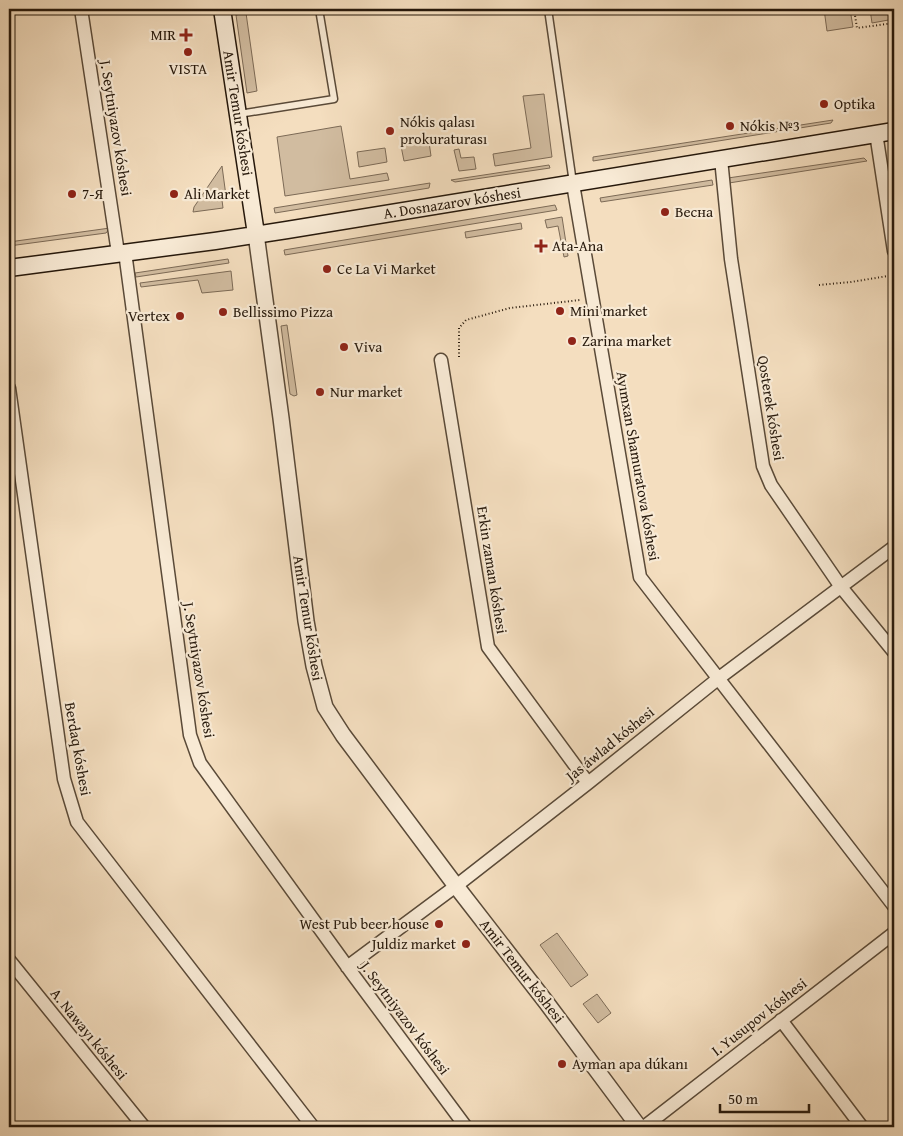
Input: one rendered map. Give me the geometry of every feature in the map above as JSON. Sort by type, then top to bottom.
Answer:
[{"type":"main road","name":"Amir Temur kóshesi","points":[[222,9],[256,234]]},
{"type":"main road","name":"A. Dosnazarov kóshesi","points":[[9,268],[256,234],[573,184],[894,130]]},
{"type":"street","name":"J. Seytniyazov kóshesi","points":[[81,9],[121,253],[190,735],[200,763],[347,967],[466,1127]]},
{"type":"street","points":[[876,133],[894,251]]},
{"type":"street","name":"Qosterek kóshesi","points":[[721,159],[731,259],[763,466],[771,485],[841,587],[894,652]]},
{"type":"street","name":"Ayımxan Shamuratova kóshesi","points":[[573,184],[640,577],[894,906]]},
{"type":"street","name":"Amir Temur kóshesi","points":[[256,234],[280,408],[306,621],[314,666],[325,707],[343,736],[640,1127]]},
{"type":"street","name":"Erkin zaman kóshesi","points":[[441,360],[488,647],[588,783]]},
{"type":"street","name":"Berdaq kóshesi","points":[[9,388],[64,779],[77,822],[313,1127]]},
{"type":"street","name":"Jas áwlad kóshesi","points":[[347,967],[456,886],[719,678],[894,547]]},
{"type":"street","name":"I. Yusupov kóshesi","points":[[644,1127],[894,933]]},
{"type":"street","name":"A. Nawayı kóshesi","points":[[9,960],[144,1127]]},
{"type":"street","points":[[781,1020],[862,1127]]},
{"type":"lane","points":[[238,114],[334,100],[320,9]]},
{"type":"lane","name":"Ayımxan Shamuratova kóshesi","points":[[548,9],[573,184]]},
{"type":"path","points":[[854,9],[857,28],[894,23]]},
{"type":"path","points":[[819,285],[851,282],[894,274]]},
{"type":"path","points":[[459,357],[459,328],[466,320],[510,308],[593,298]]},
{"type":"shaded area","points":[[824,9],[850,9],[853,27],[827,31]]},
{"type":"shaded area","points":[[870,9],[894,9],[894,19],[872,23]]},
{"type":"shaded area","points":[[246,13],[257,91],[247,93],[236,15]]},
{"type":"shaded area","points":[[544,94],[552,157],[495,166],[493,154],[531,148],[523,96]]},
{"type":"shaded area","points":[[833,120],[831,123],[593,161],[593,157]]},
{"type":"shaded area","points":[[341,126],[350,179],[387,173],[389,180],[285,196],[277,137]]},
{"type":"shaded area","points":[[429,142],[431,156],[404,161],[401,146]]},
{"type":"shaded area","points":[[385,148],[387,162],[359,167],[357,152]]},
{"type":"shaded area","points":[[459,149],[461,158],[474,157],[476,169],[459,171],[454,150]]},
{"type":"shaded area","points":[[864,158],[867,161],[729,183],[728,178]]},
{"type":"shaded area","points":[[549,165],[550,168],[455,182],[451,180]]},
{"type":"shaded area","points":[[222,166],[226,196],[222,200],[223,208],[193,212],[194,207]]},
{"type":"shaded area","points":[[712,180],[713,185],[601,202],[600,198]]},
{"type":"shaded area","points":[[430,183],[429,188],[275,213],[274,208]]},
{"type":"shaded area","points":[[555,205],[557,210],[285,255],[284,250]]},
{"type":"shaded area","points":[[562,217],[568,256],[564,257],[558,226],[547,228],[545,220]]},
{"type":"shaded area","points":[[521,223],[522,229],[466,238],[465,232]]},
{"type":"shaded area","points":[[110,228],[106,233],[9,246],[9,242]]},
{"type":"shaded area","points":[[228,259],[229,263],[136,277],[135,273]]},
{"type":"shaded area","points":[[231,271],[233,290],[202,293],[198,280],[141,287],[140,283]]},
{"type":"shaded area","points":[[287,325],[297,395],[294,396],[290,394],[281,326]]},
{"type":"shaded area","points":[[557,933],[588,975],[571,987],[540,945]]},
{"type":"shaded area","points":[[597,994],[611,1013],[598,1023],[583,1004]]},
{"type":"place","name":"MIR","points":[[186,35]]},
{"type":"place","name":"VISTA","points":[[188,52]]},
{"type":"place","name":"Optika","points":[[824,104]]},
{"type":"place","name":"Nókis №3","points":[[730,126]]},
{"type":"place","name":"Nókis qalası prokuraturası","points":[[390,131]]},
{"type":"place","name":"7-Я","points":[[72,194]]},
{"type":"place","name":"Ali Market","points":[[174,194]]},
{"type":"place","name":"Весна","points":[[665,212]]},
{"type":"place","name":"Ata-Ana","points":[[541,246]]},
{"type":"place","name":"Ce La Vi Market","points":[[327,269]]},
{"type":"place","name":"Mini market","points":[[560,311]]},
{"type":"place","name":"Bellissimo Pizza","points":[[223,312]]},
{"type":"place","name":"Vertex","points":[[180,316]]},
{"type":"place","name":"Zarina market","points":[[572,341]]},
{"type":"place","name":"Viva","points":[[344,347]]},
{"type":"place","name":"Nur market","points":[[320,392]]},
{"type":"place","name":"West Pub beer house","points":[[439,924]]},
{"type":"place","name":"Juldiz market","points":[[466,944]]},
{"type":"place","name":"Ayman apa dúkanı","points":[[562,1064]]}]
